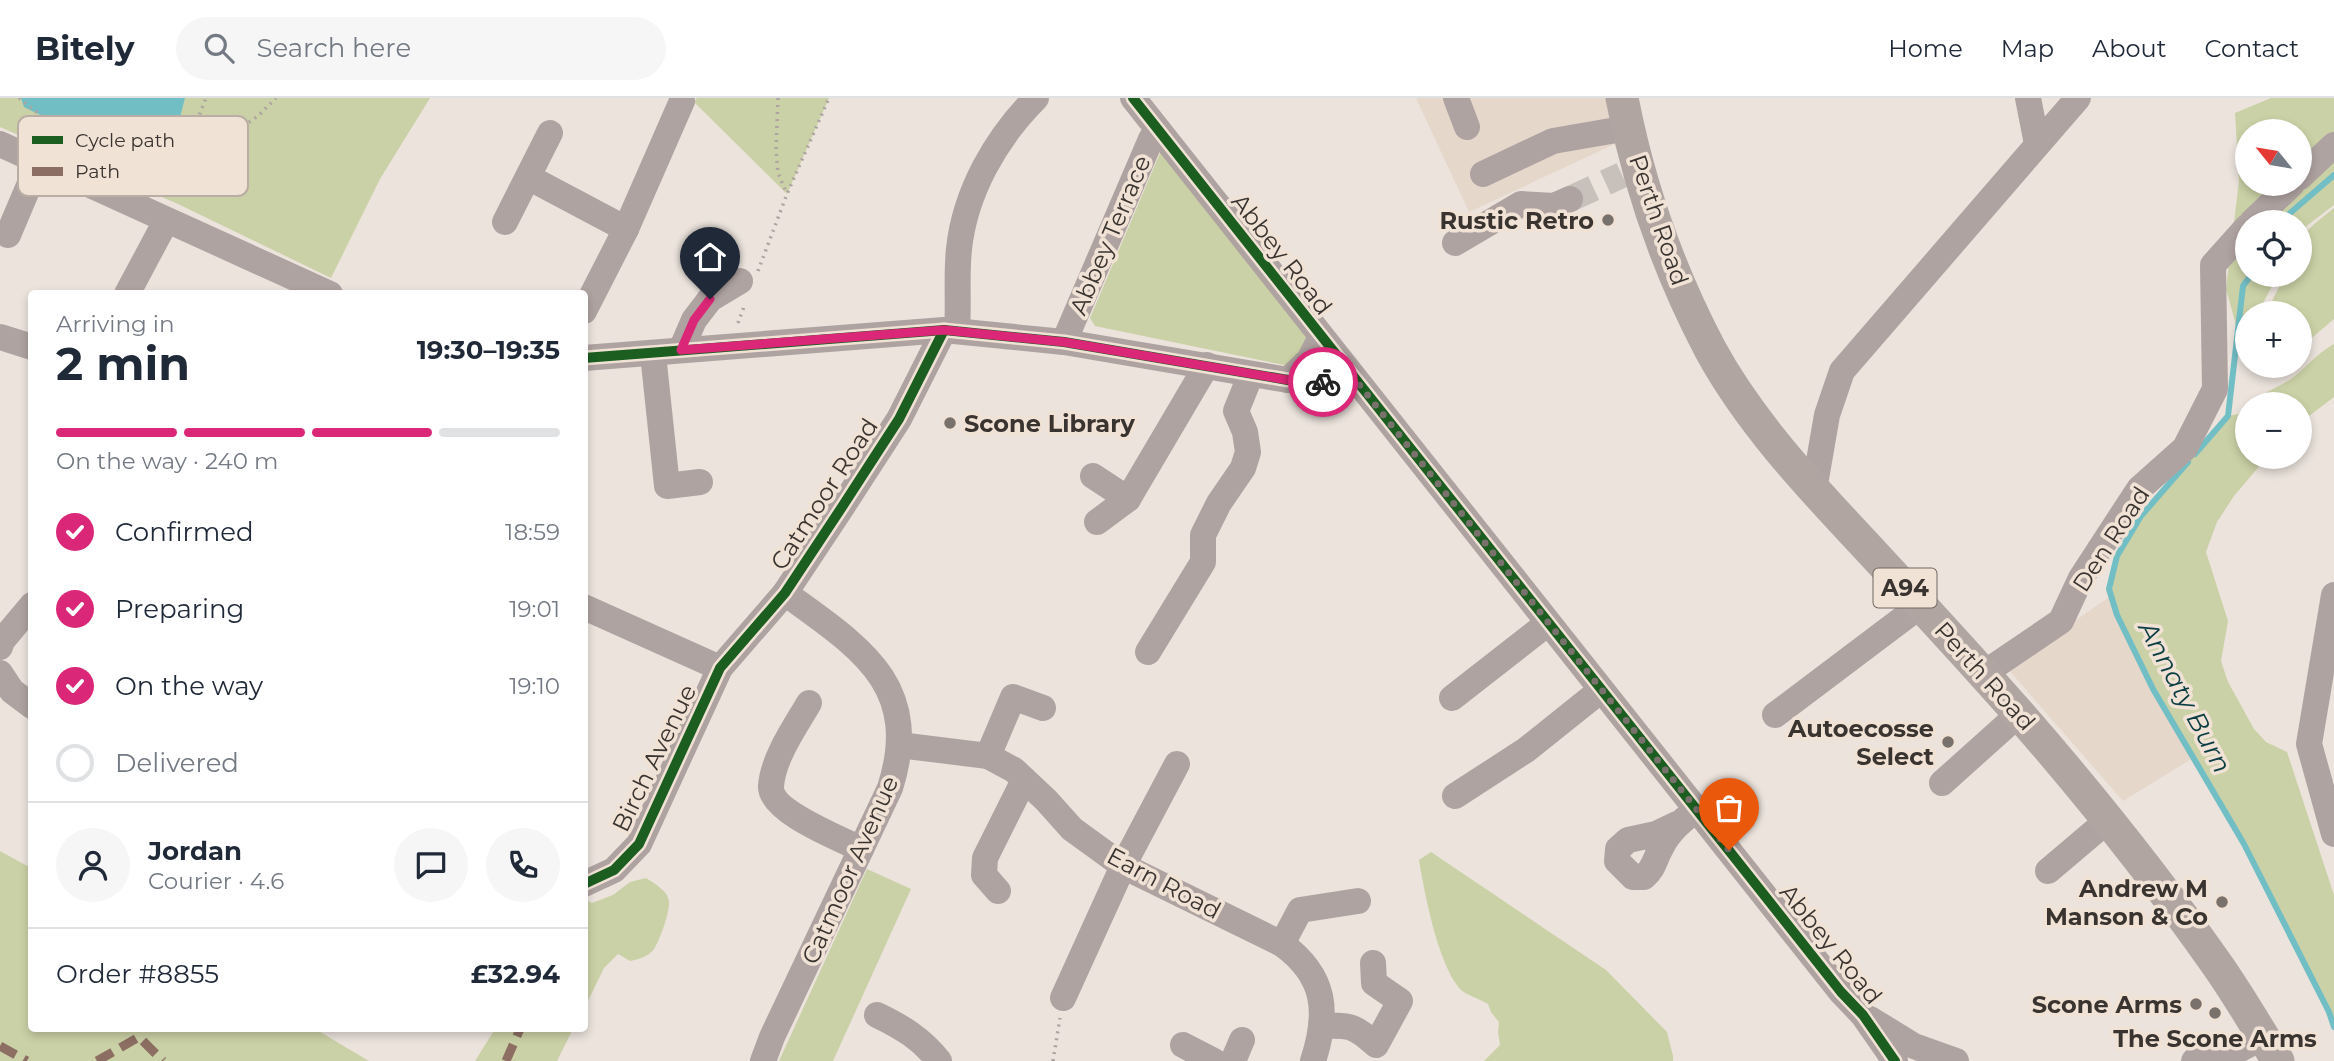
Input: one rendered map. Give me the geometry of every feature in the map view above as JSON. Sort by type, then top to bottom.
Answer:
[{"type":"main road","name":"Perth Road","points":[[1625,113],[1631,173],[1646,200],[1666,254],[1711,351],[1777,446],[1814,490],[2019,714],[2107,821],[2217,964],[2270,1049]]},
{"type":"street","points":[[951,330],[959,249],[968,206],[981,173],[996,148],[1036,98]]},
{"type":"street","points":[[1456,98],[1467,127]]},
{"type":"street","points":[[2028,98],[2037,144]]},
{"type":"street","points":[[1814,490],[1827,415],[1842,372],[2078,98]]},
{"type":"street","name":"Abbey Road","points":[[1138,100],[1158,130],[1601,690],[1687,817],[1863,1015],[1895,1061]]},
{"type":"street","points":[[588,304],[626,229],[682,101]]},
{"type":"street","points":[[1483,174],[1553,141],[1625,113]]},
{"type":"street","name":"Abbey Terrace","points":[[1064,342],[1151,139],[1158,130]]},
{"type":"street","points":[[505,222],[550,133]]},
{"type":"street","points":[[0,144],[18,152]]},
{"type":"street","points":[[2312,166],[2334,145]]},
{"type":"street","points":[[527,177],[626,229]]},
{"type":"street","points":[[8,235],[25,196]]},
{"type":"street","points":[[112,196],[318,290]]},
{"type":"street","points":[[2265,210],[2279,196]]},
{"type":"street","points":[[1455,243],[1521,204],[1554,206],[1570,199]]},
{"type":"street","points":[[129,290],[166,221]]},
{"type":"street","name":"Den Road","points":[[1983,674],[2061,621],[2081,578],[2139,489],[2185,448],[2214,389],[2213,265],[2235,241]]},
{"type":"street","points":[[681,350],[694,320],[710,299],[749,283]]},
{"type":"street","points":[[588,358],[951,330],[1064,342],[1288,380],[1358,383]]},
{"type":"street","name":"Catmoor Road","points":[[720,668],[785,593],[899,419],[951,330]]},
{"type":"street","points":[[0,337],[28,346]]},
{"type":"street","points":[[1288,380],[1309,360],[1321,337]]},
{"type":"street","points":[[653,354],[667,486],[700,482]]},
{"type":"street","points":[[1097,522],[1128,499],[1207,365]]},
{"type":"street","points":[[1148,652],[1203,562],[1203,534],[1242,468],[1248,452],[1245,432],[1236,411],[1251,374]]},
{"type":"street","points":[[1093,476],[1128,499]]},
{"type":"street","name":"Catmoor Avenue","points":[[763,1061],[890,788],[899,745],[897,710],[883,677],[872,663],[832,627],[785,593]]},
{"type":"street","points":[[2334,595],[2309,744],[2334,834]]},
{"type":"street","points":[[1775,715],[1921,605]]},
{"type":"street","points":[[588,609],[720,668]]},
{"type":"street","points":[[0,647],[28,610]]},
{"type":"street","points":[[1452,698],[1548,623]]},
{"type":"street","name":"Birch Avenue","points":[[588,882],[614,870],[639,844],[720,668]]},
{"type":"street","points":[[0,673],[12,691],[28,703]]},
{"type":"street","points":[[1455,796],[1526,750],[1601,690]]},
{"type":"street","points":[[988,756],[1013,697],[1043,708]]},
{"type":"street","points":[[809,703],[781,751],[771,788],[775,799],[789,813],[861,849]]},
{"type":"street","points":[[1942,783],[2019,714]]},
{"type":"street","name":"Earn Road","points":[[899,745],[988,756],[1013,770],[1072,829],[1123,866],[1282,944],[1296,954],[1313,973],[1321,1002],[1323,1015],[1313,1061]]},
{"type":"street","points":[[1063,998],[1123,866],[1177,764]]},
{"type":"street","points":[[998,891],[984,875],[985,858],[1024,780]]},
{"type":"street","points":[[2048,871],[2107,821]]},
{"type":"street","points":[[1282,944],[1300,910],[1358,901]]},
{"type":"street","points":[[1321,1026],[1347,1025],[1359,1030],[1376,1045],[1400,1001],[1374,983],[1374,963]]},
{"type":"street","points":[[877,1015],[907,1030],[928,1046],[939,1061]]},
{"type":"street","points":[[1863,1015],[1914,1046],[1956,1061]]},
{"type":"street","points":[[1183,1045],[1214,1061]]},
{"type":"street","points":[[2194,1061],[2231,1058],[2270,1049]]},
{"type":"path","points":[[19,98],[42,116]]},
{"type":"path","points":[[199,116],[206,98]]},
{"type":"path","points":[[248,123],[276,98]]},
{"type":"path","points":[[778,98],[778,173],[788,194]]},
{"type":"path","points":[[728,348],[749,283],[829,98]]},
{"type":"path","points":[[1053,1061],[1063,998]]},
{"type":"shaded area","points":[[1416,98],[1614,98],[1619,142],[1469,212]]},
{"type":"shaded area","points":[[2112,595],[2193,758],[2123,801],[2007,668]]},
{"type":"green space","points":[[0,98],[430,98],[380,179],[331,278],[160,196],[248,196],[248,116],[18,116],[18,135],[0,127]]},
{"type":"green space","points":[[697,98],[829,98],[787,194],[694,102]]},
{"type":"green space","points":[[2271,98],[2334,98],[2334,205],[2312,222],[2312,210],[2236,210],[2237,196],[2312,196],[2312,119],[2235,119],[2235,113]]},
{"type":"green space","points":[[1163,146],[1308,337],[1293,362],[1284,365],[1095,326],[1090,318]]},
{"type":"green space","points":[[2334,208],[2334,319],[2312,338],[2312,301],[2272,301],[2279,287],[2312,287],[2312,226]]},
{"type":"green space","points":[[2235,214],[2235,287],[2272,287],[2264,301],[2235,301],[2235,322],[2226,289]]},
{"type":"green space","points":[[2334,344],[2334,397],[2312,414],[2312,392],[2267,392],[2292,378],[2312,378],[2312,361]]},
{"type":"green space","points":[[2235,415],[2235,469],[2257,469],[2217,522],[2206,552],[2228,621],[2221,661],[2228,682],[2254,729],[2266,742],[2287,752],[2334,895],[2334,1027],[2329,1012],[2244,844],[2153,689],[2117,615],[2109,589],[2117,556],[2141,516],[2228,416]]},
{"type":"green space","points":[[0,851],[28,866],[28,1032],[320,1032],[369,1061],[0,1061]]},
{"type":"green space","points":[[1431,852],[1606,970],[1667,1032],[1673,1061],[1484,1061],[1500,1045],[1499,1022],[1488,1004],[1459,988],[1444,961],[1433,927],[1419,860]]},
{"type":"green space","points":[[867,869],[911,889],[833,1061],[779,1061]]},
{"type":"green space","points":[[646,878],[668,897],[669,906],[662,933],[654,949],[643,957],[630,961],[618,954],[604,968],[588,1001],[588,901],[592,903],[613,895],[630,882]]},
{"type":"green space","points":[[493,1032],[572,1032],[557,1061],[475,1061]]},
{"type":"water","points":[[21,98],[185,98],[180,116],[43,116],[24,107]]},
{"type":"waterway","name":"Annaty Burn","points":[[2294,210],[2334,175]]},
{"type":"waterway","name":"Annaty Burn","points":[[2195,454],[2228,416],[2243,287]]},
{"type":"waterway","name":"Annaty Burn","points":[[2188,462],[2141,516],[2117,556],[2109,589],[2117,615],[2153,689],[2244,844],[2329,1012],[2334,1027]]},
{"type":"tunnel","points":[[1570,199],[1622,175]]},
{"type":"marked path","points":[[506,1061],[519,1032]]},
{"type":"marked path","points":[[97,1061],[139,1037],[163,1061]]},
{"type":"marked path","points":[[0,1046],[27,1061]]},
{"type":"cycle path","points":[[1133,98],[1841,992],[1863,1015],[1895,1061]]},
{"type":"cycle path","points":[[588,358],[944,330],[1064,342],[1288,380],[1358,383]]},
{"type":"cycle path","points":[[588,882],[614,870],[639,844],[720,668],[785,593],[842,507],[899,419],[944,330]]},
{"type":"way so far","points":[[1323,382],[1358,383],[1729,850]]},
{"type":"place","name":"Rustic Retro","points":[[1608,220]]},
{"type":"place","name":"Scone Library","points":[[950,423]]},
{"type":"place","name":"Autoecosse Select","points":[[1948,742]]},
{"type":"place","name":"Andrew M Manson & Co","points":[[2222,902]]},
{"type":"place","name":"Scone Arms","points":[[2196,1004]]},
{"type":"place","name":"The Scone Arms","points":[[2215,1013]]},
{"type":"route","points":[[710,299],[694,320],[681,350],[944,330],[1064,342],[1288,380],[1323,382]]}]
